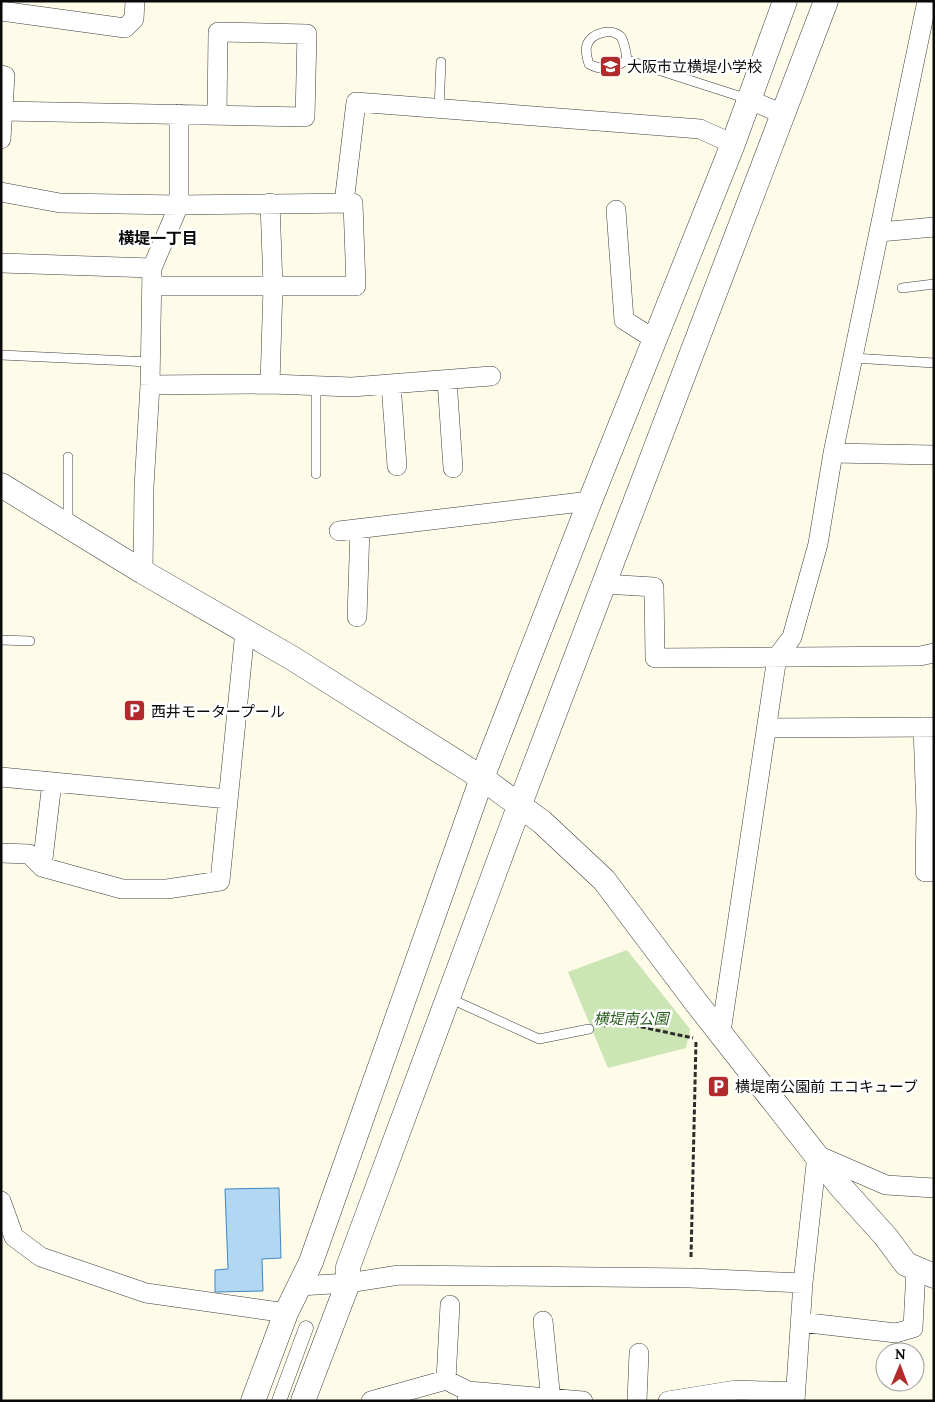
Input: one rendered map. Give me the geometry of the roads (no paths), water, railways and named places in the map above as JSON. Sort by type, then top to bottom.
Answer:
[{"type":"street","points":[[1,11],[125,28],[134,19],[135,1]]},
{"type":"street","points":[[253,1401],[286,1313],[311,1262],[482,778],[654,339],[734,144],[785,1]]},
{"type":"street","points":[[302,1401],[348,1283],[348,1268],[520,804],[826,1]]},
{"type":"street","points":[[721,1032],[768,728],[777,657],[792,637],[818,544],[833,452],[927,1]]},
{"type":"street","points":[[3,111],[217,115],[305,116],[307,34],[218,32],[217,115]]},
{"type":"street","points":[[1,75],[5,76],[1,139]]},
{"type":"street","points":[[750,100],[783,114]]},
{"type":"street","points":[[344,203],[356,102],[700,129],[734,144]]},
{"type":"street","points":[[143,572],[144,487],[150,385],[152,277],[179,205],[180,114]]},
{"type":"street","points":[[1,192],[60,203],[179,205],[353,202],[356,286],[273,286],[1,263]]},
{"type":"street","points":[[270,204],[273,286],[270,384]]},
{"type":"street","points":[[616,210],[624,320],[654,339]]},
{"type":"street","points":[[880,232],[934,227]]},
{"type":"street","points":[[150,385],[270,384],[352,387],[491,376]]},
{"type":"street","points":[[447,380],[453,468]]},
{"type":"street","points":[[391,384],[396,466]]},
{"type":"street","points":[[833,452],[934,455]]},
{"type":"street","points":[[1,484],[143,572],[245,631],[482,778],[520,804],[542,822],[604,880],[817,1155],[906,1264],[925,1273],[913,1328],[896,1333],[800,1322]]},
{"type":"street","points":[[339,531],[590,501]]},
{"type":"street","points":[[357,617],[360,528]]},
{"type":"street","points":[[604,584],[654,587],[655,658],[920,656],[934,653]]},
{"type":"street","points":[[1,853],[30,854],[42,867],[122,889],[167,889],[220,881],[245,631]]},
{"type":"street","points":[[768,728],[929,727],[930,811],[926,872],[934,872]]},
{"type":"street","points":[[1,777],[228,798]]},
{"type":"street","points":[[42,867],[52,782]]},
{"type":"street","points":[[817,1155],[886,1184],[934,1188]]},
{"type":"street","points":[[668,1401],[736,1390],[796,1396],[803,1283],[817,1155]]},
{"type":"street","points":[[1,1201],[14,1237],[41,1256],[146,1293],[286,1313]]},
{"type":"street","points":[[300,1286],[348,1283],[399,1276],[690,1278],[803,1283]]},
{"type":"street","points":[[446,1380],[450,1305]]},
{"type":"street","points":[[543,1321],[551,1399]]},
{"type":"street","points":[[279,1401],[306,1328]]},
{"type":"street","points":[[637,1401],[639,1353]]},
{"type":"street","points":[[446,1380],[468,1396],[583,1401]]},
{"type":"street","points":[[370,1401],[446,1380]]},
{"type":"lane","points":[[627,60],[620,35],[610,32],[599,34],[590,40],[587,46],[589,64],[598,69],[608,69],[627,60],[750,100]]},
{"type":"lane","points":[[439,108],[441,62]]},
{"type":"lane","points":[[902,288],[934,284]]},
{"type":"lane","points":[[1,355],[150,362]]},
{"type":"lane","points":[[853,358],[934,363]]},
{"type":"lane","points":[[316,386],[316,474]]},
{"type":"lane","points":[[68,457],[68,526]]},
{"type":"lane","points":[[1,640],[30,641]]},
{"type":"lane","points":[[448,998],[539,1039],[590,1029]]},
{"type":"water","points":[[279,1188],[281,1258],[262,1259],[263,1291],[215,1292],[215,1270],[228,1269],[225,1189]]},
{"type":"place","name":"大阪市立横堤小学校","points":[[611,66]]},
{"type":"place","name":"西井モータープール","points":[[135,711]]},
{"type":"place","name":"横堤南公園前 エコキューブ","points":[[719,1086]]},
{"type":"district","name":"横堤一丁目","points":[[158,238]]},
{"type":"park label","name":"横堤南公園","points":[[631,1018]]}]
